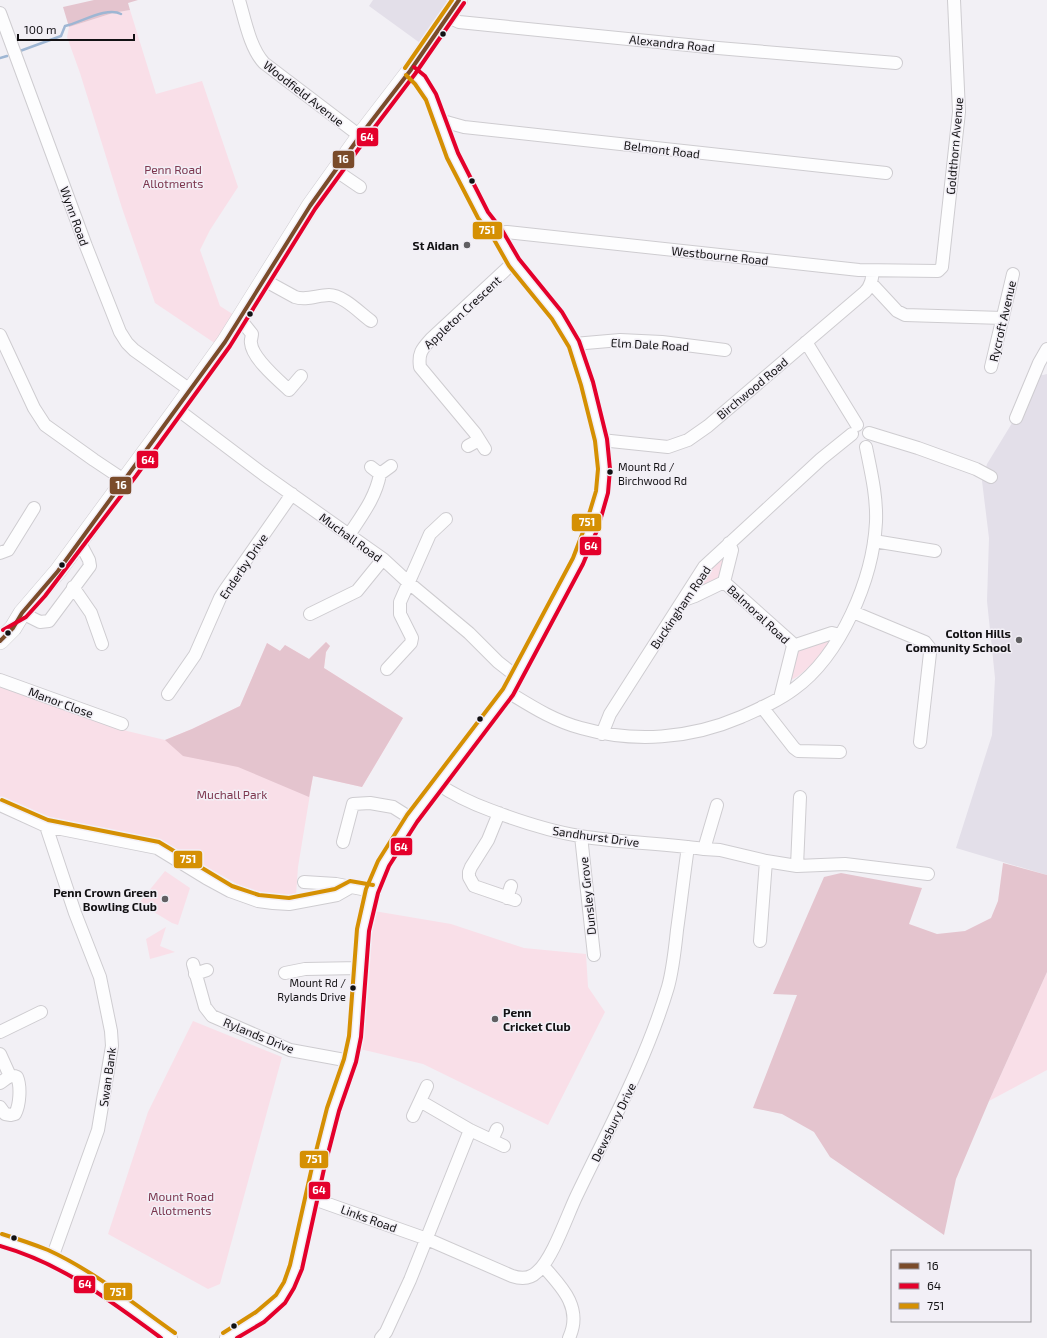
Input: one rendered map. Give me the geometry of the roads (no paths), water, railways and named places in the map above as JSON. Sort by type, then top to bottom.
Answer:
[{"type":"highway","points":[[0,636],[13,628],[22,613],[45,587],[177,409],[225,342],[310,206],[360,136],[410,71],[460,0]]},
{"type":"street","name":"Woodfield Avenue","points":[[239,0],[254,47],[261,60],[271,70],[360,136]]},
{"type":"street","name":"Goldthorn Avenue","points":[[942,267],[959,112],[954,0]]},
{"type":"street","name":"Wynn Road","points":[[0,13],[86,246],[120,332],[134,350],[190,390]]},
{"type":"street","name":"Alexandra Road","points":[[448,18],[455,21],[498,26],[710,47],[896,63]]},
{"type":"street","points":[[226,1338],[260,1317],[281,1299],[290,1285],[296,1267],[311,1198],[334,1109],[350,1061],[355,1037],[363,930],[372,891],[384,864],[412,820],[508,692],[578,561],[592,526],[604,480],[601,440],[587,382],[574,344],[557,316],[514,262],[497,234],[483,215],[452,155],[431,96],[427,89],[410,71]]},
{"type":"street","name":"Belmont Road","points":[[439,120],[464,128],[886,173]]},
{"type":"street","points":[[335,170],[360,187]]},
{"type":"street","name":"Westbourne Road","points":[[497,234],[507,232],[873,271],[934,272],[941,270],[942,267]]},
{"type":"street","name":"Appleton Crescent","points":[[468,446],[482,445],[475,433],[420,367],[418,357],[422,348],[431,339],[514,262]]},
{"type":"street","points":[[873,271],[871,283],[897,311],[905,315],[1003,318]]},
{"type":"street","name":"Rycroft Avenue","points":[[991,367],[1013,274]]},
{"type":"street","points":[[264,280],[300,299],[330,295],[340,298],[371,321]]},
{"type":"street","name":"Birchwood Road","points":[[601,440],[668,447],[688,440],[708,426],[865,292],[871,283]]},
{"type":"street","points":[[240,319],[252,334],[250,344],[255,353],[272,374],[289,390],[301,376]]},
{"type":"street","points":[[0,335],[34,408],[46,425],[124,480]]},
{"type":"street","name":"Elm Dale Road","points":[[574,344],[620,340],[662,342],[725,350]]},
{"type":"street","points":[[806,342],[855,430],[858,445],[861,447],[866,447]]},
{"type":"street","points":[[1016,418],[1039,363],[1047,349]]},
{"type":"street","name":"Muchall Road","points":[[177,409],[383,559],[409,583],[469,633],[498,662],[516,676]]},
{"type":"street","points":[[855,430],[862,425],[866,427],[871,438],[866,447]]},
{"type":"street","name":"Buckingham Road","points":[[602,734],[610,714],[704,567],[821,459],[855,430]]},
{"type":"street","points":[[869,433],[918,448],[976,469],[991,477]]},
{"type":"street","points":[[508,692],[549,716],[579,728],[602,734],[628,737],[688,734],[725,724],[780,698],[795,688],[814,671],[840,635],[853,612],[868,573],[876,520],[874,482],[866,447]]},
{"type":"street","points":[[349,535],[372,501],[379,481],[376,470],[391,466]]},
{"type":"street","name":"Enderby Drive","points":[[168,694],[180,686],[195,656],[220,598],[292,494]]},
{"type":"street","points":[[0,553],[8,550],[34,508]]},
{"type":"street","points":[[387,669],[411,643],[412,638],[400,614],[400,602],[430,534],[446,519]]},
{"type":"street","points":[[874,541],[935,551]]},
{"type":"street","points":[[22,613],[40,622],[49,621],[90,566],[89,560],[79,542]]},
{"type":"street","name":"Balmoral Road","points":[[724,582],[732,550],[729,543]]},
{"type":"street","points":[[310,614],[357,591],[383,559]]},
{"type":"street","name":"Balmoral Road","points":[[684,600],[724,582]]},
{"type":"street","name":"Balmoral Road","points":[[724,582],[791,642],[793,646],[780,698]]},
{"type":"street","points":[[73,587],[91,613],[102,644]]},
{"type":"street","points":[[853,612],[925,642],[929,647],[930,653],[920,742]]},
{"type":"street","name":"Balmoral Road","points":[[793,646],[832,633],[840,635]]},
{"type":"street","name":"Manor Close","points":[[0,680],[122,724]]},
{"type":"street","points":[[762,707],[798,751],[840,753]]},
{"type":"street","name":"Sandhurst Drive","points":[[438,784],[461,798],[499,813],[547,829],[581,836],[720,850],[766,861],[797,866],[845,864],[928,874]]},
{"type":"street","points":[[344,842],[353,804],[370,803],[393,806],[412,820]]},
{"type":"street","points":[[797,866],[804,804]]},
{"type":"street","points":[[0,805],[46,826],[157,848],[230,891],[258,901],[288,904],[337,895],[350,887]]},
{"type":"street","points":[[704,849],[712,811]]},
{"type":"street","points":[[499,813],[488,840],[468,872],[474,886],[511,899],[511,886]]},
{"type":"street","name":"Swan Bank","points":[[46,826],[75,912],[100,978],[111,1031],[112,1046],[98,1130],[52,1258]]},
{"type":"street","name":"Dunsley Grove","points":[[581,836],[594,955]]},
{"type":"street","name":"Dewsbury Drive","points":[[427,1238],[486,1265],[519,1278],[531,1276],[546,1262],[635,1077],[662,1006],[673,964],[688,846]]},
{"type":"street","points":[[760,941],[766,861]]},
{"type":"street","points":[[304,882],[336,884],[372,891]]},
{"type":"street","points":[[324,883],[324,898]]},
{"type":"street","points":[[285,973],[305,969],[360,968]]},
{"type":"street","name":"Rylands Drive","points":[[198,969],[205,1007],[212,1016],[290,1050],[350,1061]]},
{"type":"street","points":[[0,1032],[41,1012]]},
{"type":"street","points":[[0,1054],[10,1076]]},
{"type":"street","points":[[0,1083],[10,1076],[17,1077],[20,1086],[17,1110],[15,1114],[5,1114],[0,1107]]},
{"type":"street","points":[[413,1116],[427,1086]]},
{"type":"street","points":[[420,1101],[470,1130],[495,1135],[504,1146]]},
{"type":"street","points":[[381,1338],[386,1332],[407,1286],[470,1130]]},
{"type":"street","name":"Links Road","points":[[311,1198],[427,1238]]},
{"type":"street","points":[[0,1240],[27,1247],[52,1258],[171,1338]]},
{"type":"street","points":[[543,1266],[559,1283],[570,1300],[573,1312],[573,1322],[569,1338]]},
{"type":"waterway","points":[[20,51],[61,36],[65,26],[101,13],[115,12],[121,14]]},
{"type":"waterway","points":[[0,58],[7,56]]},
{"type":"place","name":"St Aidan","points":[[467,245]]},
{"type":"place","name":"Mount Rd / Birchwood Rd","points":[[610,472]]},
{"type":"place","name":"Colton Hills Community School","points":[[1019,640]]},
{"type":"place","name":"Penn Crown Green Bowling Club","points":[[165,899]]},
{"type":"place","name":"Mount Rd / Rylands Drive","points":[[353,988]]},
{"type":"place","name":"Penn Cricket Club","points":[[495,1019]]},
{"type":"park label","name":"Penn Road Allotments","points":[[173,176]]},
{"type":"park label","name":"Muchall Park","points":[[232,794]]},
{"type":"park label","name":"Mount Road Allotments","points":[[181,1203]]}]
